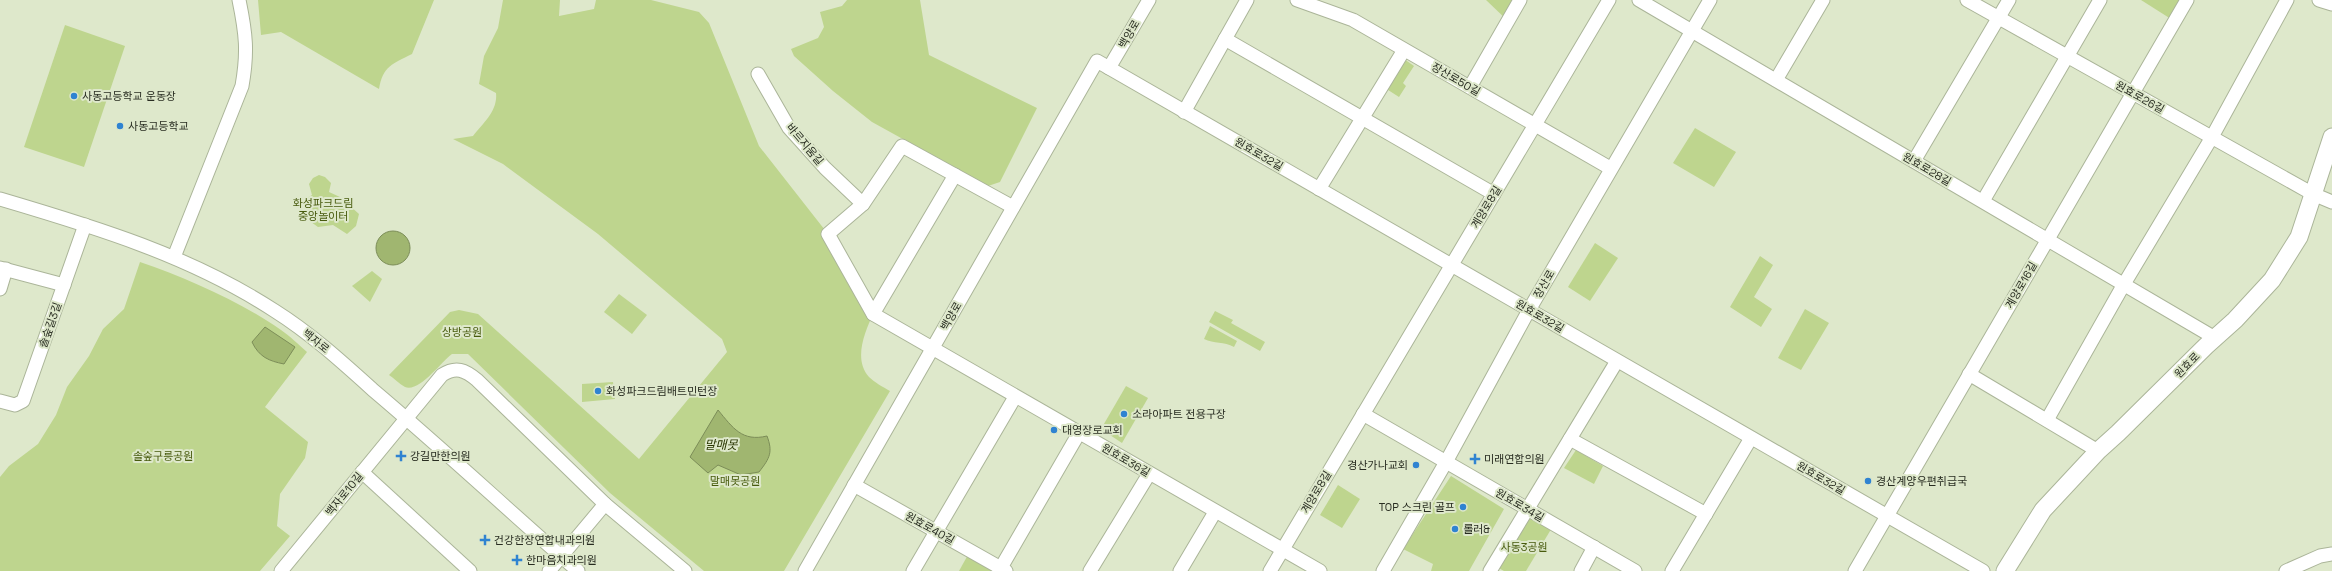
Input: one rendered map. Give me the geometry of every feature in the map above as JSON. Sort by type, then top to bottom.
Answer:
[{"type":"main road","name":"원효로","points":[[2005,571],[2044,510],[2098,450],[2118,433],[2235,320],[2272,280],[2286,261],[2299,237],[2332,137]]},
{"type":"street","points":[[174,257],[242,86],[247,58],[246,36],[239,0]]},
{"type":"street","name":"백양로","points":[[1109,68],[1149,0]]},
{"type":"street","points":[[1184,112],[1247,0]]},
{"type":"street","name":"장산로50길","points":[[1297,0],[1353,20],[1610,168]]},
{"type":"street","points":[[1470,87],[1520,0]]},
{"type":"street","name":"계양로8길","points":[[1270,571],[1609,0]]},
{"type":"street","name":"원효로28길","points":[[1639,0],[1693,30],[2215,338]]},
{"type":"street","name":"장산로","points":[[1382,571],[1446,462],[1529,310],[1610,168],[1710,0]]},
{"type":"street","points":[[1776,80],[1823,0]]},
{"type":"street","name":"원효로26길","points":[[1967,0],[2313,194],[2332,202]]},
{"type":"street","points":[[1914,161],[2008,0]]},
{"type":"street","points":[[1983,201],[2100,0]]},
{"type":"street","name":"계양로16길","points":[[1855,571],[2187,0]]},
{"type":"street","points":[[2047,420],[2124,284],[2212,137],[2287,0]]},
{"type":"street","points":[[2319,0],[2332,4]]},
{"type":"street","points":[[1225,39],[1494,194]]},
{"type":"street","points":[[1318,189],[1404,50]]},
{"type":"street","name":"백양로","points":[[805,571],[1096,61]]},
{"type":"street","name":"원효로32길","points":[[1096,61],[1983,571]]},
{"type":"street","name":"바르지움길","points":[[758,74],[789,128],[825,168],[863,204]]},
{"type":"street","points":[[873,314],[828,234],[863,204],[902,146],[1013,207]]},
{"type":"street","points":[[873,314],[955,175]]},
{"type":"street","name":"백자로","points":[[0,199],[174,257],[221,279],[275,311],[313,338],[406,418],[578,571]]},
{"type":"street","name":"솔숲길3길","points":[[0,401],[16,405],[23,401],[84,226]]},
{"type":"street","points":[[0,289],[3,268],[64,286]]},
{"type":"street","name":"원효로36길","points":[[873,314],[1320,571]]},
{"type":"street","points":[[1490,571],[1617,361]]},
{"type":"street","name":"백자로10길","points":[[281,571],[442,375],[450,370],[467,372],[605,504],[685,571]]},
{"type":"street","points":[[1969,374],[2098,450]]},
{"type":"street","points":[[913,571],[1015,397]]},
{"type":"street","points":[[1363,414],[1446,462]]},
{"type":"street","points":[[1002,570],[1078,433]]},
{"type":"street","points":[[1672,571],[1751,438]]},
{"type":"street","points":[[1570,439],[1706,514]]},
{"type":"street","name":"원효로34길","points":[[1446,462],[1635,571]]},
{"type":"street","points":[[362,472],[470,571]]},
{"type":"street","points":[[1090,571],[1149,474]]},
{"type":"street","name":"원효로40길","points":[[854,485],[1002,570]]},
{"type":"street","points":[[549,571],[605,504]]},
{"type":"street","points":[[1180,571],[1215,512]]},
{"type":"street","points":[[1581,571],[1594,548]]},
{"type":"street","points":[[2286,571],[2320,556],[2332,554]]},
{"type":"green space","points":[[258,0],[434,0],[412,54],[394,63],[386,70],[379,89],[281,32],[261,35]]},
{"type":"green space","points":[[503,0],[560,0],[559,16],[594,9],[596,0],[651,0],[699,12],[709,23],[759,146],[828,234],[873,314],[864,337],[861,354],[862,362],[864,370],[869,377],[890,391],[784,571],[704,571],[610,493],[468,354],[452,354],[430,376],[417,386],[411,388],[403,386],[389,375],[450,312],[459,310],[478,314],[639,459],[727,352],[722,339],[598,234],[503,164],[453,139],[473,136],[489,116],[495,105],[496,93],[479,84],[484,56],[498,28]]},
{"type":"green space","points":[[847,0],[920,0],[929,55],[1037,108],[1000,182],[988,186],[872,122],[833,91],[794,56],[791,49],[818,38],[824,27],[820,12],[842,6]]},
{"type":"green space","points":[[1486,0],[1520,0],[1508,21]]},
{"type":"green space","points":[[2141,0],[2181,0],[2171,19]]},
{"type":"green space","name":"사동고등학교 운동장","points":[[65,25],[125,46],[84,167],[24,147]]},
{"type":"green space","points":[[1404,59],[1414,66],[1403,83],[1406,86],[1399,97],[1385,88]]},
{"type":"green space","points":[[1695,128],[1736,152],[1714,187],[1673,163]]},
{"type":"green space","name":"화성파크드림 중앙놀이터","points":[[319,175],[325,177],[331,183],[329,192],[340,197],[359,214],[356,226],[347,234],[333,225],[318,227],[311,222],[304,212],[307,198],[312,195],[309,184],[313,178]]},
{"type":"green space","points":[[1595,243],[1618,258],[1590,301],[1568,287]]},
{"type":"green space","points":[[1760,256],[1773,265],[1754,297],[1772,309],[1761,327],[1730,307]]},
{"type":"green space","name":"솔숲구릉공원","points":[[140,262],[176,275],[231,300],[284,332],[307,352],[265,407],[308,442],[305,458],[280,494],[277,526],[290,536],[260,571],[0,571],[0,477],[9,466],[38,444],[56,415],[67,387],[89,356],[103,329],[124,309]]},
{"type":"green space","points":[[372,271],[382,279],[370,302],[352,286]]},
{"type":"green space","points":[[619,294],[647,315],[632,334],[604,312]]},
{"type":"green space","points":[[1805,309],[1829,323],[1801,370],[1778,358]]},
{"type":"green space","points":[[1215,311],[1233,320],[1231,323],[1265,342],[1260,351],[1209,322]]},
{"type":"green space","points":[[1210,326],[1237,341],[1234,347],[1204,339]]},
{"type":"green space","name":"화성파크드림배트민턴장","points":[[613,382],[615,399],[582,402],[582,384]]},
{"type":"green space","name":"소라아파트 전용구장","points":[[1126,386],[1148,398],[1122,443],[1101,429]]},
{"type":"green space","points":[[1576,450],[1603,466],[1594,484],[1564,468]]},
{"type":"green space","name":"롤러&","points":[[1451,476],[1504,509],[1469,571],[1431,571],[1433,564],[1403,549]]},
{"type":"green space","points":[[1338,485],[1360,499],[1342,528],[1320,515]]},
{"type":"green space","name":"사동3공원","points":[[1526,515],[1553,526],[1526,571],[1504,571],[1495,566]]},
{"type":"green space","points":[[969,553],[996,571],[959,571]]},
{"type":"water","points":[[396,231],[403,233],[408,238],[410,248],[408,258],[403,263],[390,265],[383,263],[378,258],[376,245],[378,238],[383,233]]},
{"type":"water","points":[[265,327],[295,347],[284,364],[265,358],[261,355],[252,342]]},
{"type":"water","name":"말매못","points":[[718,410],[734,428],[744,435],[751,437],[767,436],[770,451],[766,463],[759,472],[741,475],[718,465],[708,473],[690,457]]},
{"type":"place","name":"사동고등학교 운동장","points":[[74,96]]},
{"type":"place","name":"사동고등학교","points":[[120,126]]},
{"type":"place","name":"화성파크드림배트민턴장","points":[[598,391]]},
{"type":"place","name":"소라아파트 전용구장","points":[[1124,414]]},
{"type":"place","name":"대영장로교회","points":[[1054,430]]},
{"type":"place","name":"강길만한의원","points":[[401,456]]},
{"type":"place","name":"미래연합의원","points":[[1475,459]]},
{"type":"place","name":"경산가나교회","points":[[1416,465]]},
{"type":"place","name":"경산계양우편취급국","points":[[1868,481]]},
{"type":"place","name":"TOP 스크린 골프","points":[[1463,507]]},
{"type":"place","name":"롤러&","points":[[1455,529]]},
{"type":"place","name":"건강한장연합내과의원","points":[[485,540]]},
{"type":"place","name":"한마음치과의원","points":[[517,560]]},
{"type":"park label","name":"상방공원","points":[[462,332]]},
{"type":"park label","name":"말매못공원","points":[[735,481]]}]
